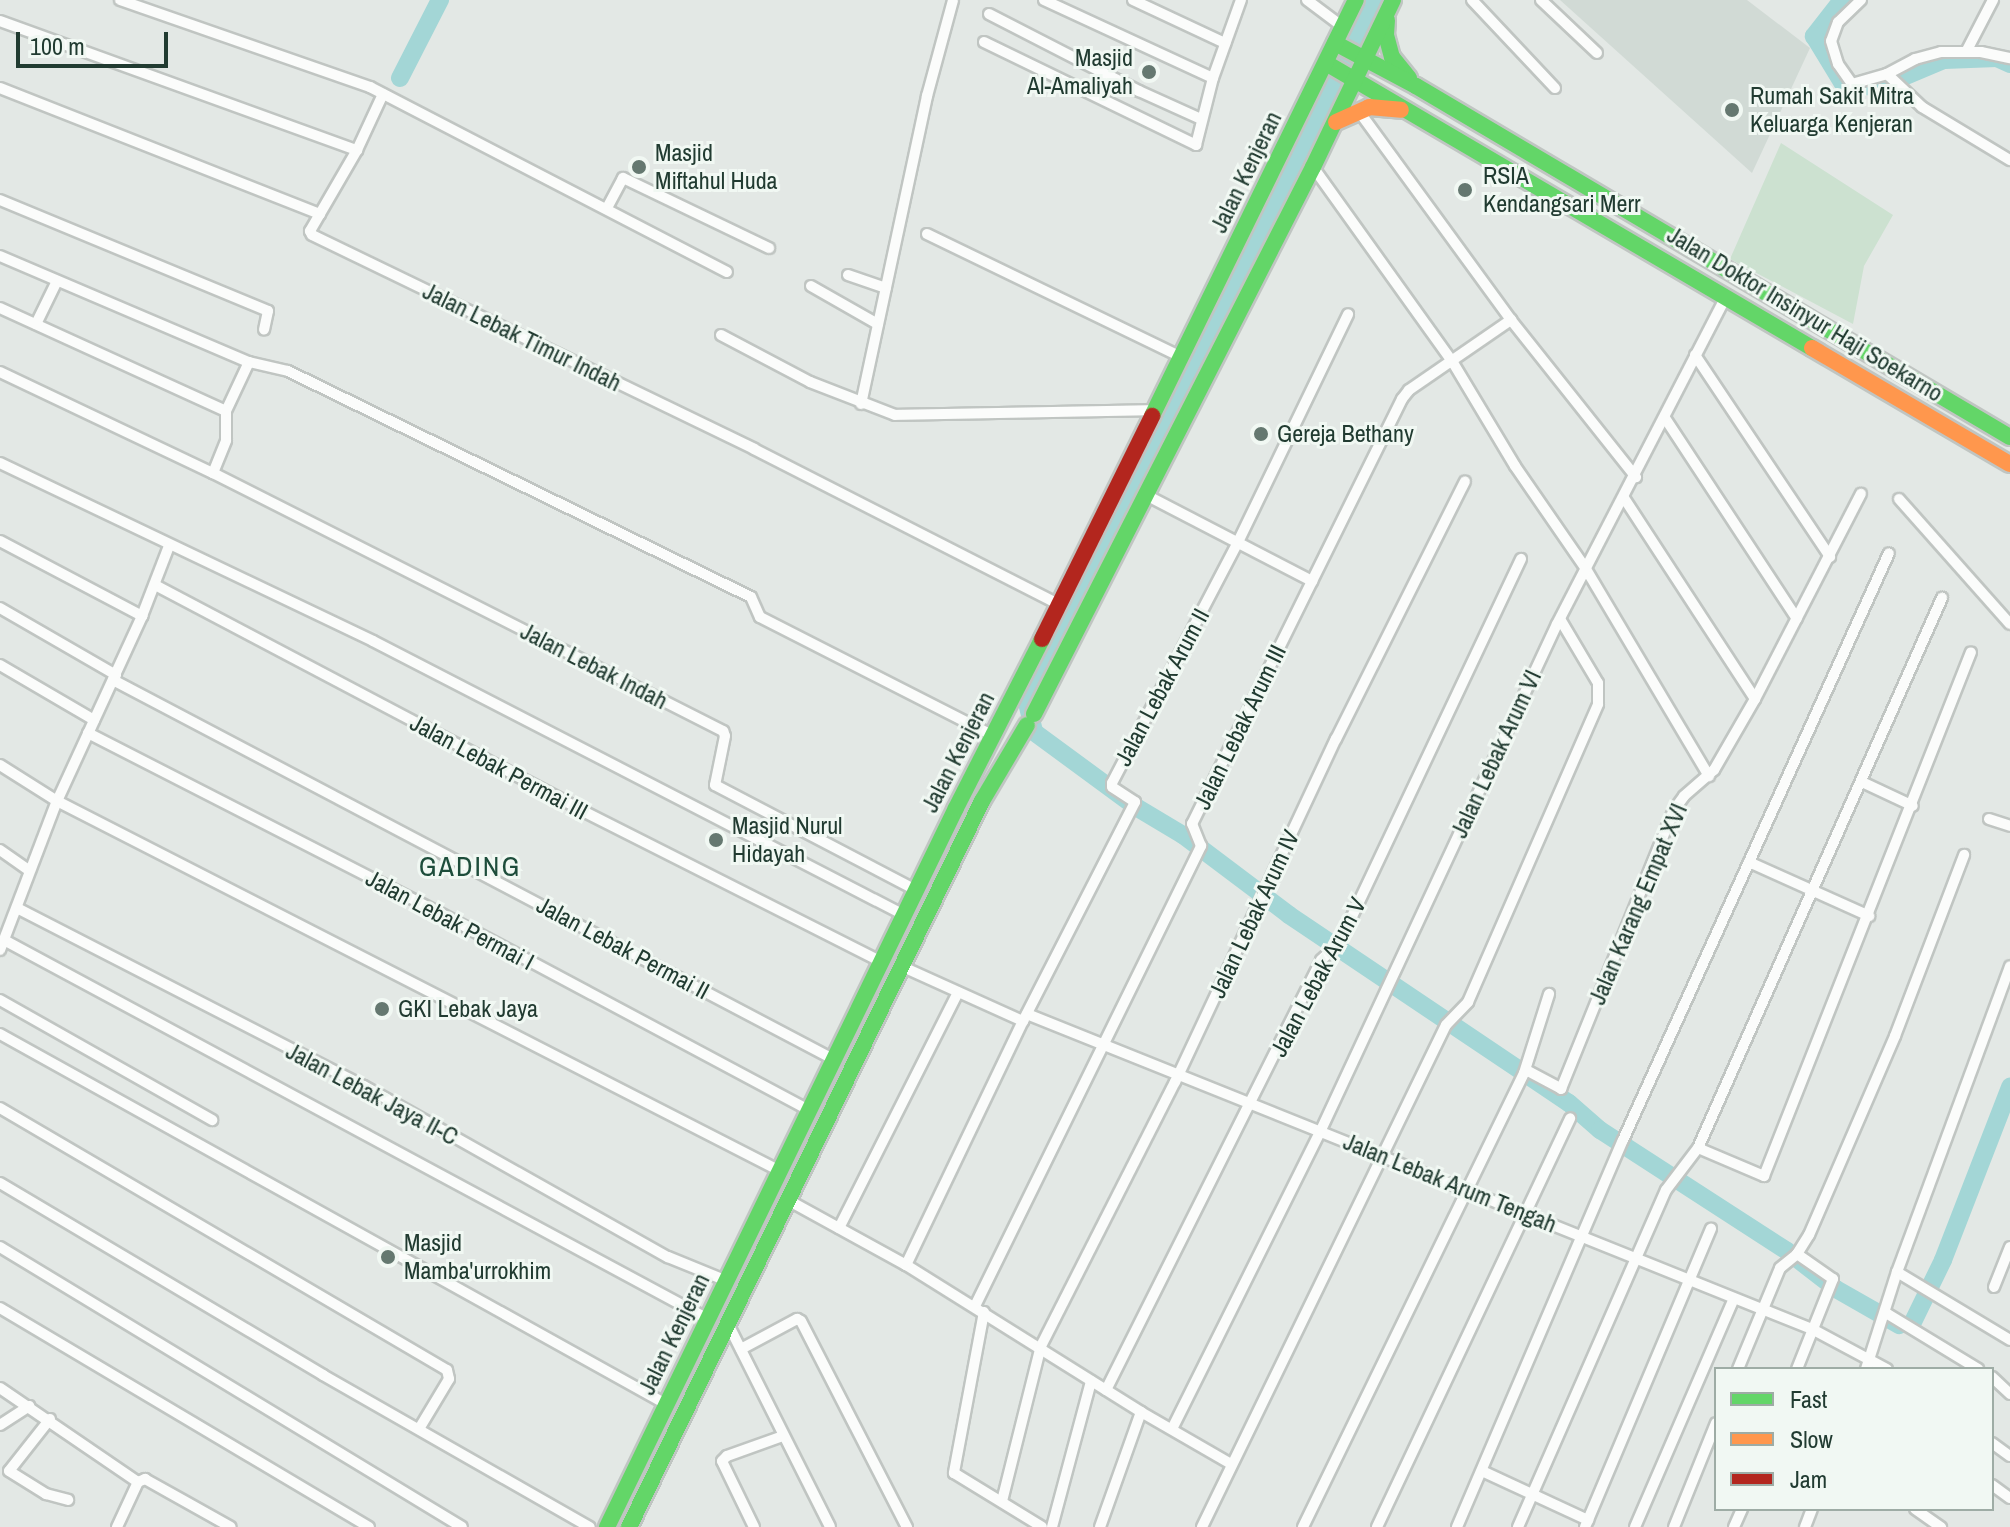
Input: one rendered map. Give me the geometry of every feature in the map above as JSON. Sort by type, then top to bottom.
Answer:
[{"type":"main road","name":"Jalan Kenjeran","points":[[607,1527],[992,735],[1060,605],[1338,45],[1356,0]]},
{"type":"main road","name":"Jalan Kenjeran","points":[[629,1527],[726,1322],[982,801],[1030,720],[1148,496],[1313,167],[1362,57],[1391,5]]},
{"type":"main road","points":[[1391,5],[1386,35],[1392,57],[1416,86]]},
{"type":"main road","name":"Jalan Doktor Insinyur Haji Soekarno","points":[[1338,45],[1416,86],[2010,437]]},
{"type":"main road","name":"Jalan Doktor Insinyur Haji Soekarno","points":[[1328,65],[2010,464]]},
{"type":"main road","points":[[1334,123],[1358,110],[1381,107],[1414,113]]},
{"type":"main road","points":[[1707,284],[1717,279],[1718,267]]},
{"type":"main road","points":[[1726,296],[1727,281],[1735,276]]},
{"type":"main road","points":[[858,1014],[874,1021]]},
{"type":"main road","points":[[847,1035],[863,1044]]},
{"type":"street","points":[[120,0],[383,94],[727,272]]},
{"type":"street","points":[[861,404],[927,96],[953,0]]},
{"type":"street","points":[[1044,0],[1213,78]]},
{"type":"street","points":[[1133,0],[1225,43]]},
{"type":"street","points":[[984,42],[1196,145],[1213,78],[1241,0]]},
{"type":"street","points":[[1307,0],[1343,27]]},
{"type":"street","points":[[1541,0],[1597,53]]},
{"type":"street","points":[[1861,0],[1834,28],[1831,47],[1852,84],[1890,78],[1926,55],[1966,52],[2010,58]]},
{"type":"street","points":[[1966,52],[1993,0]]},
{"type":"street","points":[[1479,2],[1555,88]]},
{"type":"street","points":[[989,14],[1139,91],[1201,119]]},
{"type":"street","points":[[0,21],[357,150]]},
{"type":"street","points":[[1890,78],[1922,107],[2010,160]]},
{"type":"street","points":[[0,88],[320,214],[357,150],[383,94]]},
{"type":"street","points":[[1358,110],[1511,320],[1636,477]]},
{"type":"street","points":[[1313,167],[1452,361],[1515,466],[1586,569],[1709,776]]},
{"type":"street","points":[[607,208],[623,178],[769,248]]},
{"type":"street","points":[[0,200],[268,311],[264,330]]},
{"type":"street","name":"Jalan Lebak Timur Indah","points":[[320,214],[310,231],[312,235],[754,449],[1060,605]]},
{"type":"street","points":[[927,234],[1182,357]]},
{"type":"street","points":[[0,256],[249,362],[288,371],[406,426],[751,597],[755,612],[770,623],[992,735]]},
{"type":"street","points":[[848,275],[886,288]]},
{"type":"street","points":[[36,324],[57,281]]},
{"type":"street","points":[[811,286],[878,324]]},
{"type":"street","name":"Jalan Lebak Arum VI","points":[[1172,1429],[1321,1130],[1560,619],[1636,477],[1726,296]]},
{"type":"street","points":[[0,308],[226,411]]},
{"type":"street","name":"Jalan Lebak Arum II","points":[[906,1265],[1025,1018],[1135,803],[1112,787],[1112,783],[1238,542],[1348,314]]},
{"type":"street","name":"Jalan Lebak Arum III","points":[[1002,1501],[957,1476],[954,1469],[980,1309],[1200,849],[1191,829],[1192,824],[1404,395],[1511,320]]},
{"type":"street","points":[[721,335],[810,382],[861,404],[899,415],[1156,410]]},
{"type":"street","points":[[1695,355],[1830,557]]},
{"type":"street","points":[[0,372],[213,473],[226,440],[226,411],[249,362]]},
{"type":"street","points":[[1665,418],[1797,619]]},
{"type":"street","points":[[0,463],[169,546],[182,547],[373,641],[904,915]]},
{"type":"street","name":"Jalan Lebak Indah","points":[[213,473],[723,731],[725,736],[715,785],[916,890]]},
{"type":"street","name":"Jalan Lebak Arum IV","points":[[1002,1501],[1041,1346],[1178,1074],[1336,739],[1465,481]]},
{"type":"street","name":"Jalan Karang Empat XVI","points":[[1524,1074],[1561,1089],[1674,810],[1684,796],[1709,776],[1755,699],[1861,494]]},
{"type":"street","points":[[1148,496],[1312,581]]},
{"type":"street","points":[[1624,498],[1755,699]]},
{"type":"street","points":[[1899,499],[2010,624]]},
{"type":"street","points":[[0,541],[142,616]]},
{"type":"street","points":[[169,546],[142,616],[57,801],[3,938],[708,1319]]},
{"type":"street","points":[[1457,1527],[1585,1237],[1622,1144],[1889,553]]},
{"type":"street","name":"Jalan Lebak Arum V","points":[[1106,1390],[1252,1104],[1321,960],[1338,946],[1521,559]]},
{"type":"street","name":"Jalan Lebak Permai III","points":[[155,585],[581,810],[882,962]]},
{"type":"street","points":[[1518,1527],[1672,1181],[1698,1148],[1942,598]]},
{"type":"street","name":"Jalan Lebak Permai II","points":[[0,608],[114,677],[835,1060]]},
{"type":"street","points":[[1202,1527],[1380,1156],[1448,1023],[1468,1002],[1598,704],[1598,683],[1560,619]]},
{"type":"street","points":[[1698,1148],[1764,1176],[1913,806],[1971,652]]},
{"type":"street","points":[[0,665],[94,720]]},
{"type":"street","name":"Jalan Lebak Permai I","points":[[88,733],[436,911],[811,1111]]},
{"type":"street","points":[[0,765],[57,801],[780,1171]]},
{"type":"street","points":[[1862,782],[1913,806]]},
{"type":"street","points":[[1989,819],[2010,826]]},
{"type":"street","points":[[0,850],[29,870]]},
{"type":"street","points":[[1739,1367],[1780,1268],[1793,1257],[1809,1235],[1895,1036],[1964,855]]},
{"type":"street","points":[[1749,862],[1869,916]]},
{"type":"street","name":"Jalan Lebak Jaya II-C","points":[[17,908],[364,1086],[668,1257],[727,1281]]},
{"type":"street","name":"Jalan Lebak Arum Tengah","points":[[901,966],[958,992],[1321,1130],[1812,1329],[1884,1367]]},
{"type":"street","points":[[1867,1367],[1897,1272],[2010,966]]},
{"type":"street","points":[[839,1228],[958,992]]},
{"type":"street","points":[[1303,1527],[1524,1074],[1549,994]]},
{"type":"street","points":[[0,1000],[212,1120]]},
{"type":"street","points":[[0,1034],[666,1404]]},
{"type":"street","points":[[0,1108],[447,1370],[449,1379],[419,1429]]},
{"type":"street","points":[[1377,1527],[1570,1118]]},
{"type":"street","points":[[0,1183],[590,1527]]},
{"type":"street","points":[[786,1199],[980,1309],[1141,1412],[1231,1464]]},
{"type":"street","points":[[1482,1471],[1586,1524],[1692,1282],[1711,1229]]},
{"type":"street","points":[[0,1247],[462,1527]]},
{"type":"street","points":[[1994,1287],[2010,1247]]},
{"type":"street","points":[[1793,1257],[1833,1278],[1798,1367]]},
{"type":"street","points":[[1897,1272],[2010,1340]]},
{"type":"street","points":[[1635,1527],[1734,1298]]},
{"type":"street","points":[[0,1308],[369,1527]]},
{"type":"street","points":[[1885,1317],[1974,1367]]},
{"type":"street","points":[[741,1349],[797,1319],[801,1321],[907,1527]]},
{"type":"street","points":[[726,1322],[830,1527]]},
{"type":"street","points":[[1994,1379],[2010,1394]]},
{"type":"street","points":[[1052,1527],[1091,1381]]},
{"type":"street","points":[[0,1388],[50,1419],[138,1482],[147,1480],[231,1527]]},
{"type":"street","points":[[1,1424],[29,1406]]},
{"type":"street","points":[[1100,1527],[1141,1412]]},
{"type":"street","points":[[50,1419],[9,1471],[46,1494],[68,1500]]},
{"type":"street","points":[[1674,1527],[1714,1428]]},
{"type":"street","points":[[754,1527],[722,1461],[727,1456],[783,1436]]},
{"type":"street","points":[[117,1527],[138,1482]]},
{"type":"street","points":[[1002,1501],[1042,1527]]},
{"type":"street","points":[[1918,1511],[1941,1527]]},
{"type":"shaded area","name":"Rumah Sakit Mitra Keluarga Kenjeran","points":[[1560,0],[1747,0],[1810,48],[1752,173]]},
{"type":"green space","points":[[1781,143],[1893,215],[1864,266],[1853,324],[1730,259]]},
{"type":"waterway","points":[[400,78],[440,0]]},
{"type":"waterway","points":[[1373,0],[1044,677],[1027,703],[1034,732],[1136,807],[1183,835],[1289,915],[1569,1103],[1600,1130],[1787,1251],[1836,1289],[1899,1325]]},
{"type":"waterway","points":[[1842,0],[1814,36],[1845,87],[1882,86],[1944,60],[1997,58],[2010,64]]},
{"type":"waterway","points":[[1911,1326],[1943,1260],[2010,1087]]},
{"type":"traffic: fast","points":[[1152,416],[1356,0]]},
{"type":"traffic: fast","points":[[1034,714],[1313,167],[1393,0]]},
{"type":"traffic: fast","points":[[1387,20],[1386,35],[1392,57],[1409,78]]},
{"type":"traffic: fast","points":[[1335,43],[1416,86],[2010,437]]},
{"type":"traffic: fast","points":[[1326,63],[1812,348]]},
{"type":"traffic: fast","points":[[607,1527],[956,808],[1042,639]]},
{"type":"traffic: fast","points":[[629,1527],[982,801],[1027,725]]},
{"type":"traffic: slow","points":[[1336,122],[1369,107],[1401,110]]},
{"type":"traffic: slow","points":[[1812,348],[2010,464]]},
{"type":"traffic: jam","points":[[1042,639],[1152,416]]},
{"type":"place","name":"Masjid Al-Amaliyah","points":[[1149,72]]},
{"type":"place","name":"Rumah Sakit Mitra Keluarga Kenjeran","points":[[1732,110]]},
{"type":"place","name":"Masjid Miftahul Huda","points":[[639,167]]},
{"type":"place","name":"RSIA Kendangsari Merr","points":[[1465,190]]},
{"type":"place","name":"Gereja Bethany","points":[[1261,434]]},
{"type":"place","name":"Masjid Nurul Hidayah","points":[[716,840]]},
{"type":"place","name":"GKI Lebak Jaya","points":[[382,1009]]},
{"type":"place","name":"Masjid Mamba'urrokhim","points":[[388,1257]]},
{"type":"district","name":"GADING","points":[[470,866]]}]
